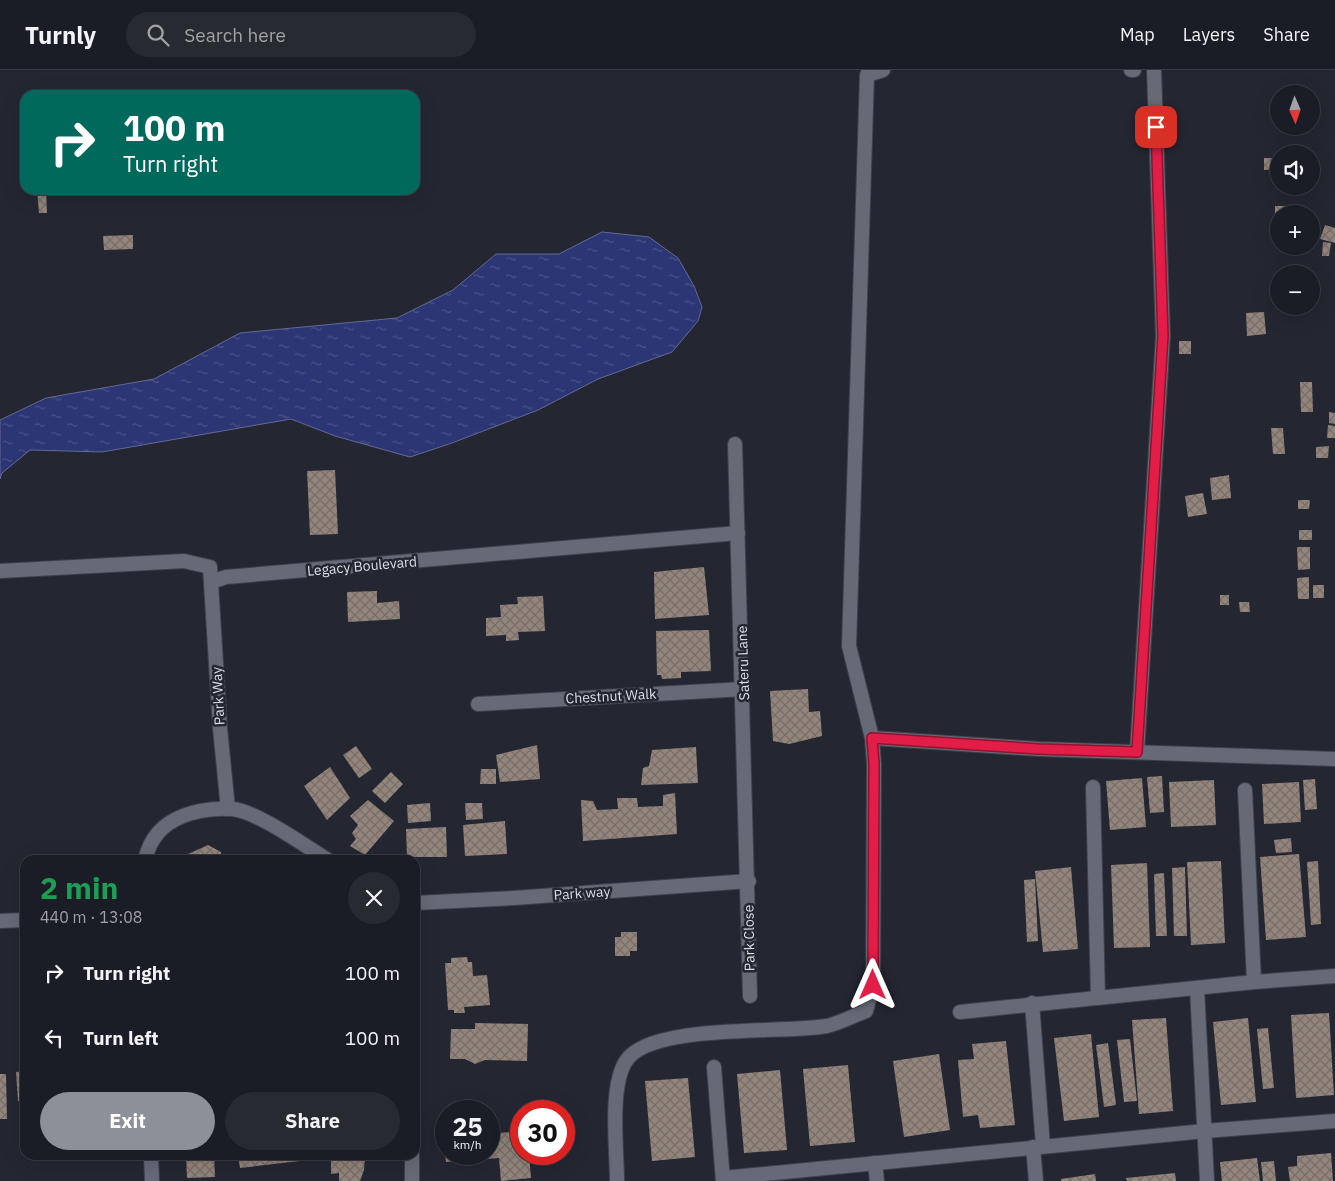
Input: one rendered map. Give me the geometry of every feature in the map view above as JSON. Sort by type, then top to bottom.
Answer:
[{"type":"street","points":[[617,1181],[616,1092],[626,1061],[644,1045],[674,1037],[828,1026],[866,1011],[873,985],[874,764],[872,738],[849,646],[867,75],[883,70]]},
{"type":"street","points":[[1137,752],[1163,336],[1154,70]]},
{"type":"street","name":"Sateru Lane","points":[[735,444],[749,881]]},
{"type":"street","name":"Legacy Boulevard","points":[[212,582],[226,578],[738,533]]},
{"type":"street","points":[[0,571],[184,561],[210,567],[212,582]]},
{"type":"street","name":"Park Way","points":[[212,582],[220,728],[231,809]]},
{"type":"street","name":"Chestnut Walk","points":[[478,704],[744,689]]},
{"type":"street","points":[[872,738],[1039,749],[1335,759]]},
{"type":"street","points":[[1093,787],[1098,998]]},
{"type":"street","points":[[1245,790],[1254,982]]},
{"type":"street","points":[[148,855],[153,837],[171,820],[196,811],[231,809],[257,818],[320,855]]},
{"type":"street","name":"Park way","points":[[420,903],[749,881]]},
{"type":"street","name":"Park Close","points":[[749,881],[750,996]]},
{"type":"street","points":[[0,920],[20,920]]},
{"type":"street","points":[[960,1012],[1254,982],[1335,976]]},
{"type":"street","points":[[1197,988],[1206,1131],[1207,1181]]},
{"type":"street","points":[[1032,1004],[1038,1147],[1036,1181]]},
{"type":"street","points":[[714,1067],[723,1180],[1038,1147],[1335,1121]]},
{"type":"street","points":[[151,1160],[152,1181]]},
{"type":"street","points":[[412,1160],[412,1181]]},
{"type":"street","points":[[875,1163],[877,1181]]},
{"type":"water","points":[[602,232],[649,237],[678,258],[694,286],[702,307],[698,321],[672,352],[598,379],[538,410],[410,457],[335,436],[291,419],[102,452],[30,450],[2,473],[0,479],[0,420],[46,398],[154,379],[240,333],[397,318],[453,290],[496,254],[559,254]]},
{"type":"building","points":[[1264,158],[1270,158],[1270,170],[1264,170]]},
{"type":"building","points":[[37,195],[46,195],[47,213],[39,213]]},
{"type":"building","points":[[1325,225],[1335,228],[1335,243],[1320,239]]},
{"type":"building","points":[[133,235],[133,249],[104,250],[103,236]]},
{"type":"building","points":[[1323,242],[1331,243],[1329,256],[1322,256]]},
{"type":"building","points":[[1264,312],[1266,334],[1247,336],[1246,313]]},
{"type":"building","points":[[1179,341],[1191,341],[1191,354],[1179,354]]},
{"type":"building","points":[[1300,382],[1312,382],[1313,412],[1301,412]]},
{"type":"building","points":[[1329,412],[1335,413],[1335,424],[1329,423]]},
{"type":"building","points":[[1328,425],[1335,426],[1335,438],[1327,438]]},
{"type":"building","points":[[1271,428],[1283,428],[1285,454],[1273,454]]},
{"type":"building","points":[[1329,446],[1328,458],[1316,458],[1316,447]]},
{"type":"building","points":[[335,470],[338,534],[310,535],[307,471]]},
{"type":"building","points":[[1229,475],[1231,498],[1212,500],[1210,478]]},
{"type":"building","points":[[1203,493],[1207,514],[1188,517],[1185,496]]},
{"type":"building","points":[[1298,500],[1310,500],[1309,509],[1298,509]]},
{"type":"building","points":[[1299,530],[1312,530],[1312,540],[1299,540]]},
{"type":"building","points":[[1297,547],[1310,547],[1310,569],[1298,570]]},
{"type":"building","points":[[704,567],[709,615],[655,619],[654,572]]},
{"type":"building","points":[[1309,577],[1309,599],[1298,599],[1297,578]]},
{"type":"building","points":[[1313,585],[1324,585],[1324,598],[1313,598]]},
{"type":"building","points":[[377,591],[377,603],[399,601],[400,619],[348,622],[347,592]]},
{"type":"building","points":[[1220,595],[1229,595],[1229,605],[1220,605]]},
{"type":"building","points":[[543,596],[545,631],[518,632],[519,640],[506,641],[506,635],[486,636],[486,618],[501,617],[500,605],[518,604],[517,597]]},
{"type":"building","points":[[1239,602],[1249,602],[1250,612],[1240,612]]},
{"type":"building","points":[[709,630],[711,671],[681,672],[681,678],[662,679],[661,675],[657,675],[656,631]]},
{"type":"building","points":[[808,689],[809,712],[820,711],[822,736],[789,744],[773,741],[770,691]]},
{"type":"building","points":[[537,745],[540,779],[500,782],[496,755]]},
{"type":"building","points":[[356,746],[372,769],[359,778],[343,755]]},
{"type":"building","points":[[696,747],[698,783],[641,785],[643,768],[649,766],[652,750]]},
{"type":"building","points":[[330,767],[350,798],[327,820],[304,786]]},
{"type":"building","points":[[481,769],[496,769],[496,784],[480,784]]},
{"type":"building","points":[[391,772],[403,784],[385,803],[372,791]]},
{"type":"building","points":[[1162,776],[1164,812],[1150,813],[1147,777]]},
{"type":"building","points":[[1142,778],[1146,827],[1110,830],[1106,781]]},
{"type":"building","points":[[1315,779],[1317,809],[1305,810],[1303,780]]},
{"type":"building","points":[[1214,780],[1216,825],[1171,827],[1169,782]]},
{"type":"building","points":[[1299,782],[1301,822],[1264,824],[1262,784]]},
{"type":"building","points":[[675,793],[677,834],[583,841],[581,800],[593,801],[597,810],[618,809],[617,798],[637,798],[638,807],[663,806],[663,795]]},
{"type":"building","points":[[368,800],[394,821],[365,855],[350,846],[356,839],[352,833],[358,825],[350,816]]},
{"type":"building","points":[[430,803],[431,821],[408,823],[407,805]]},
{"type":"building","points":[[465,803],[482,803],[483,819],[466,820]]},
{"type":"building","points":[[505,821],[507,854],[465,856],[463,825]]},
{"type":"building","points":[[446,827],[447,857],[407,855],[406,829]]},
{"type":"building","points":[[1291,838],[1292,852],[1276,853],[1274,840]]},
{"type":"building","points":[[208,845],[221,852],[221,855],[186,855]]},
{"type":"building","points":[[1299,854],[1306,937],[1266,940],[1260,857]]},
{"type":"building","points":[[1221,861],[1225,943],[1191,945],[1187,862]]},
{"type":"building","points":[[1318,861],[1321,924],[1311,925],[1307,862]]},
{"type":"building","points":[[1147,863],[1150,947],[1114,948],[1111,865]]},
{"type":"building","points":[[1071,867],[1078,949],[1043,952],[1035,871]]},
{"type":"building","points":[[1185,867],[1187,936],[1174,936],[1172,868]]},
{"type":"building","points":[[1164,873],[1167,936],[1156,936],[1154,874]]},
{"type":"building","points":[[1035,879],[1038,941],[1027,942],[1024,880]]},
{"type":"building","points":[[621,932],[637,932],[637,951],[630,951],[630,956],[615,956],[615,937],[621,937]]},
{"type":"building","points":[[467,957],[468,962],[472,962],[473,976],[487,975],[490,1005],[464,1007],[465,1013],[454,1013],[454,1010],[448,1010],[445,963],[451,963],[451,958]]},
{"type":"building","points":[[1329,1013],[1334,1095],[1296,1098],[1291,1015]]},
{"type":"building","points":[[1166,1018],[1173,1111],[1139,1114],[1132,1020]]},
{"type":"building","points":[[1248,1018],[1256,1102],[1221,1105],[1213,1022]]},
{"type":"building","points":[[475,1023],[528,1024],[527,1061],[485,1060],[475,1064],[465,1059],[450,1059],[451,1029],[475,1029]]},
{"type":"building","points":[[1268,1028],[1274,1088],[1263,1089],[1257,1029]]},
{"type":"building","points":[[1091,1034],[1099,1117],[1064,1121],[1054,1038]]},
{"type":"building","points":[[1130,1039],[1137,1101],[1124,1102],[1117,1040]]},
{"type":"building","points":[[1006,1041],[1015,1125],[980,1128],[978,1115],[963,1117],[958,1060],[974,1059],[972,1044]]},
{"type":"building","points":[[1108,1043],[1116,1105],[1104,1107],[1096,1045]]},
{"type":"building","points":[[939,1054],[950,1130],[904,1137],[893,1061]]},
{"type":"building","points":[[848,1065],[855,1142],[810,1146],[803,1069]]},
{"type":"building","points":[[780,1070],[787,1150],[744,1153],[737,1074]]},
{"type":"building","points":[[16,1072],[20,1072],[20,1101],[18,1101]]},
{"type":"building","points":[[0,1074],[6,1074],[7,1119],[0,1119]]},
{"type":"building","points":[[688,1078],[695,1157],[652,1161],[645,1081]]},
{"type":"building","points":[[510,1132],[510,1165],[530,1165],[531,1178],[501,1181],[500,1133]]},
{"type":"building","points":[[1331,1153],[1333,1181],[1290,1181],[1288,1167],[1297,1166],[1297,1156]]},
{"type":"building","points":[[1257,1158],[1260,1181],[1222,1181],[1220,1162]]},
{"type":"building","points":[[186,1160],[214,1160],[215,1177],[187,1178]]},
{"type":"building","points":[[239,1160],[308,1160],[240,1168]]},
{"type":"building","points":[[331,1160],[365,1160],[364,1170],[360,1181],[339,1181],[339,1173],[331,1174]]},
{"type":"building","points":[[1274,1161],[1276,1181],[1263,1181],[1261,1162]]},
{"type":"building","points":[[1175,1173],[1176,1181],[1127,1181],[1126,1178]]},
{"type":"building","points":[[1095,1174],[1096,1181],[1061,1181],[1061,1179]]},
{"type":"route","points":[[873,985],[874,764],[872,738],[1039,749],[1137,752],[1163,336],[1156,127]]}]
